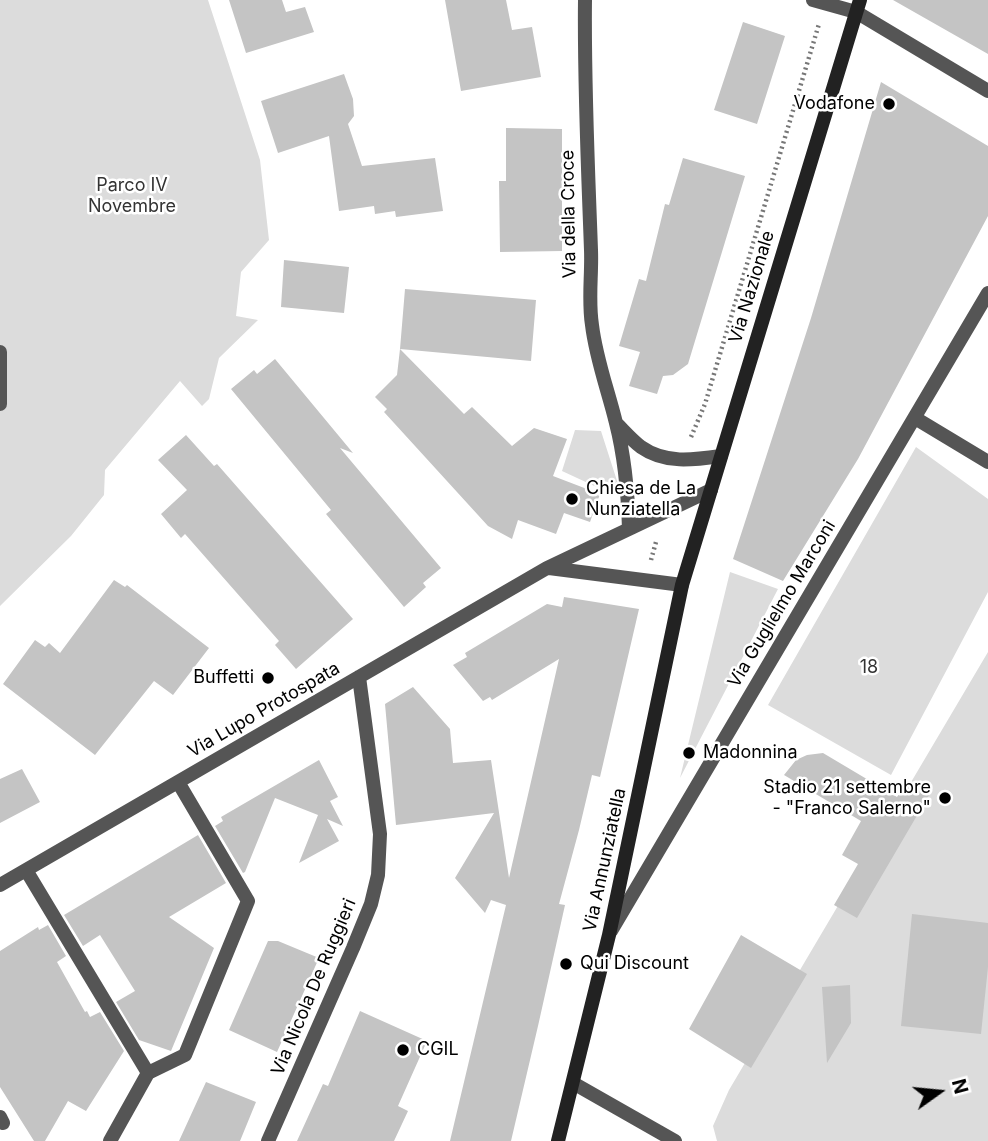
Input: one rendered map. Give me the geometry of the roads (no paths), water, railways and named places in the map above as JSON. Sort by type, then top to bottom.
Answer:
[{"type":"street","name":"Via della Croce","points":[[585,0],[584,48],[591,253],[589,298],[596,351],[617,424],[628,489],[629,529]]},
{"type":"street","points":[[813,0],[858,6],[988,91]]},
{"type":"street","name":"Via Nazionale","points":[[682,585],[858,6]]},
{"type":"street","name":"Via Guglielmo Marconi","points":[[609,935],[988,293]]},
{"type":"street","points":[[0,352],[0,404]]},
{"type":"street","points":[[915,418],[988,462]]},
{"type":"street","points":[[617,424],[642,447],[662,457],[690,461],[721,457]]},
{"type":"street","name":"Via Lupo Protospata","points":[[0,886],[547,568],[710,491]]},
{"type":"street","points":[[547,568],[682,585]]},
{"type":"street","name":"Via Annunziatella","points":[[558,1141],[609,935],[682,585]]},
{"type":"street","name":"Via Nicola De Ruggieri","points":[[268,1141],[358,937],[371,904],[378,874],[380,834],[359,677]]},
{"type":"street","points":[[110,1141],[148,1073],[185,1055],[248,901],[178,782]]},
{"type":"street","points":[[26,870],[148,1073]]},
{"type":"street","points":[[573,1083],[675,1141]]},
{"type":"place","name":"Vodafone","points":[[889,104]]},
{"type":"place","name":"Chiesa de La Nunziatella","points":[[572,499]]},
{"type":"place","name":"Buffetti","points":[[268,678]]},
{"type":"place","name":"Madonnina","points":[[689,753]]},
{"type":"place","name":"Stadio 21 settembre - \"Franco Salerno\"","points":[[945,798]]},
{"type":"place","name":"Qui Discount","points":[[566,964]]},
{"type":"place","name":"CGIL","points":[[403,1050]]},
{"type":"park label","name":"Parco IV Novembre","points":[[132,196]]},
{"type":"park label","name":"18","points":[[869,668]]}]
